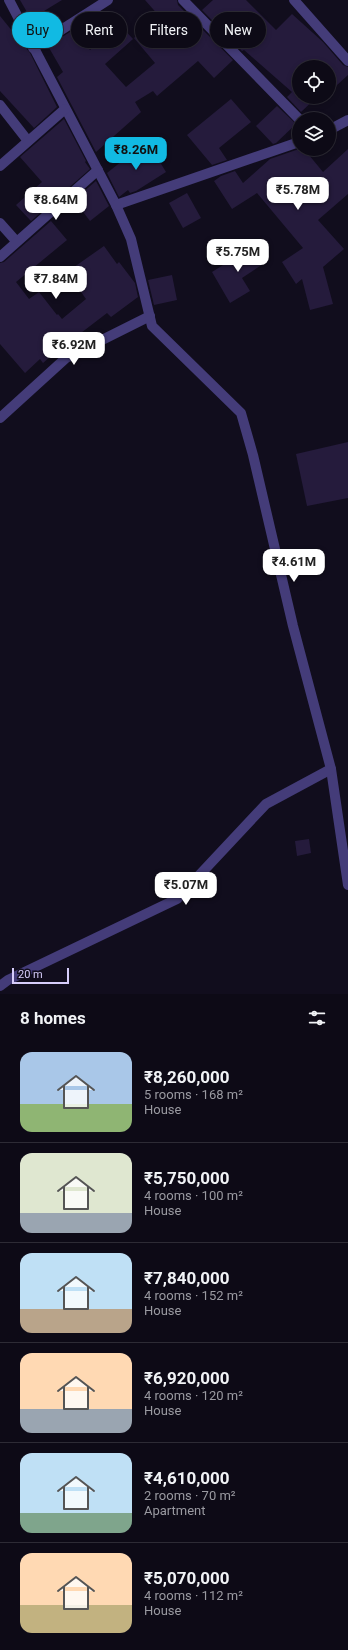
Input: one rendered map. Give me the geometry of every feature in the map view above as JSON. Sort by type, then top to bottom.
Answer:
[{"type":"street","points":[[9,0],[15,12]]},
{"type":"street","points":[[63,29],[108,0]]},
{"type":"street","points":[[183,0],[292,113]]},
{"type":"street","points":[[294,0],[348,61]]},
{"type":"street","points":[[33,48],[98,170],[131,239],[152,326],[241,412],[253,455],[293,626],[331,769],[348,885]]},
{"type":"street","points":[[0,105],[28,141]]},
{"type":"street","points":[[0,166],[65,109]]},
{"type":"street","points":[[336,126],[348,120]]},
{"type":"street","points":[[116,206],[292,144]]},
{"type":"street","points":[[0,257],[16,241],[98,170]]},
{"type":"street","points":[[0,223],[16,241]]},
{"type":"street","points":[[0,418],[66,358],[150,316]]},
{"type":"street","points":[[0,986],[8,980],[177,899],[266,804],[331,769]]},
{"type":"building","points":[[20,0],[62,0],[42,12],[27,12]]},
{"type":"building","points":[[145,0],[177,0],[178,5],[185,12],[156,12]]},
{"type":"building","points":[[213,0],[246,0],[258,12],[210,12],[210,18],[202,10]]},
{"type":"building","points":[[292,14],[323,42],[343,65],[348,67],[348,75],[336,86],[336,60],[292,60],[292,92],[244,50],[242,51],[239,48],[266,48],[266,20],[276,30]]},
{"type":"building","points":[[0,16],[12,31],[12,48],[26,48],[30,53],[57,107],[34,128],[0,91]]},
{"type":"building","points":[[202,29],[210,37],[210,48],[221,48],[233,60],[214,78],[198,61],[157,96],[153,91],[135,102],[141,112],[96,152],[57,77],[63,72],[49,48],[63,48],[63,36],[71,31],[71,48],[88,48],[90,50],[92,48],[123,48],[105,64],[126,87],[155,63],[142,48],[202,48]]},
{"type":"building","points":[[127,33],[133,39],[127,44]]},
{"type":"building","points":[[292,92],[292,102],[287,97]]},
{"type":"building","points":[[231,99],[251,122],[219,148],[227,160],[212,165],[187,135]]},
{"type":"building","points":[[294,104],[310,104],[301,112]]},
{"type":"building","points":[[277,106],[292,120],[292,128],[273,144],[256,126]]},
{"type":"building","points":[[64,119],[86,161],[85,162],[90,169],[31,221],[16,205],[42,182],[20,157]]},
{"type":"building","points":[[147,141],[166,172],[136,191],[130,193],[128,190],[119,197],[107,173]]},
{"type":"building","points":[[348,149],[348,194],[318,220],[344,249],[323,267],[333,304],[310,310],[302,279],[296,284],[282,262],[303,248],[257,193],[232,209],[214,181],[221,176],[235,171],[243,183],[270,159],[292,151],[292,156],[310,156],[323,172]]},
{"type":"building","points":[[96,181],[109,206],[90,221],[74,200]]},
{"type":"building","points":[[187,193],[201,218],[183,228],[169,203]]},
{"type":"building","points":[[51,221],[67,240],[16,282],[29,299],[39,292],[57,315],[58,314],[62,319],[86,299],[67,272],[104,246],[117,264],[119,262],[135,283],[138,297],[111,317],[107,313],[77,336],[80,339],[67,350],[61,354],[58,350],[43,363],[40,359],[25,373],[0,344],[0,263],[4,262]]},
{"type":"building","points":[[255,245],[266,262],[242,278],[250,291],[230,303],[212,272]]},
{"type":"building","points":[[172,275],[177,300],[154,305],[148,280]]},
{"type":"building","points":[[348,442],[348,498],[307,506],[296,454]]},
{"type":"building","points":[[309,839],[311,853],[297,856],[295,841]]}]
